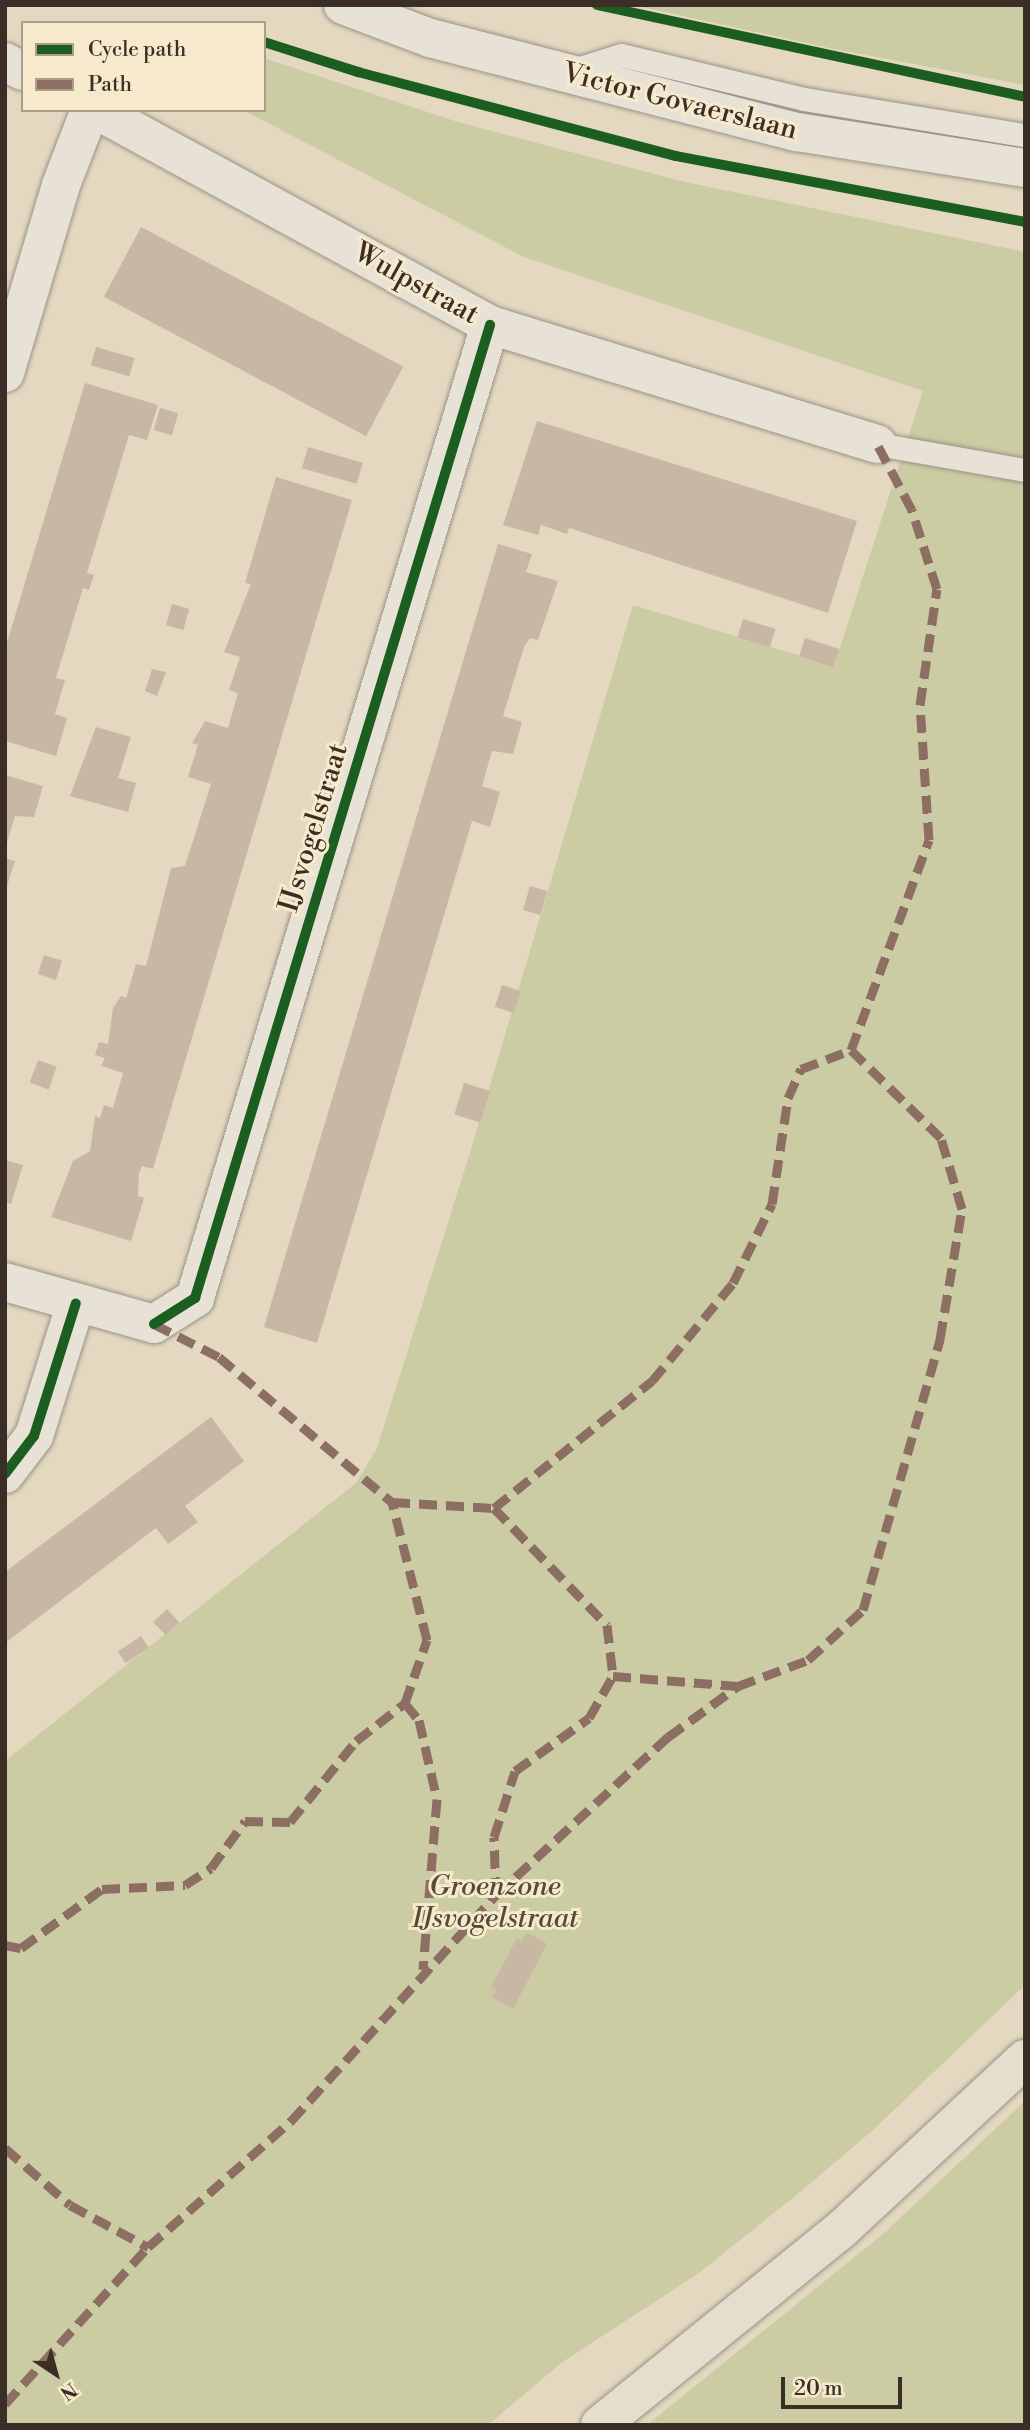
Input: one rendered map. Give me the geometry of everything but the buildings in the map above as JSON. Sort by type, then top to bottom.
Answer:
[{"type":"highway","points":[[600,2425],[842,2229],[1025,2059]]},
{"type":"street","name":"Victor Govaerslaan","points":[[343,5],[430,38],[797,131],[1025,168]]},
{"type":"street","points":[[5,62],[21,70]]},
{"type":"street","points":[[5,373],[61,185],[89,112]]},
{"type":"street","name":"Wulpstraat","points":[[100,112],[490,325],[877,444]]},
{"type":"street","name":"IJsvogelstraat","points":[[76,1303],[154,1324],[195,1298],[490,325]]},
{"type":"street","points":[[5,1282],[76,1303],[34,1436],[5,1474]]},
{"type":"lane","points":[[563,73],[621,54],[804,99],[1025,135]]},
{"type":"lane","points":[[877,444],[1025,470]]},
{"type":"green space","points":[[633,5],[1025,5],[1025,85],[824,47]]},
{"type":"green space","name":"Groenzone IJsvogelstraat","points":[[266,59],[458,122],[685,182],[1025,252],[1025,1985],[871,2132],[794,2197],[699,2273],[561,2363],[488,2425],[5,2425],[5,1761],[356,1483],[377,1448],[468,1159],[633,605],[834,666],[923,391],[524,257],[247,112],[266,112]]},
{"type":"green space","points":[[1025,2101],[1025,2425],[647,2425],[883,2234]]},
{"type":"marked path","points":[[5,2404],[148,2247],[291,2121],[496,1895],[494,1837],[515,1771],[589,1718],[613,1676],[738,1686],[808,1660],[863,1610],[940,1339],[962,1209],[941,1138],[851,1050],[929,840],[920,705],[937,589],[912,510],[877,444]]},
{"type":"marked path","points":[[494,1508],[652,1381],[733,1283],[772,1204],[788,1098],[801,1069],[851,1050]]},
{"type":"marked path","points":[[154,1324],[219,1357],[392,1502],[494,1508],[607,1625],[613,1676]]},
{"type":"marked path","points":[[5,1945],[21,1948],[102,1889],[185,1885],[211,1868],[245,1821],[290,1822],[356,1741],[405,1703],[427,1640],[392,1502]]},
{"type":"marked path","points":[[496,1895],[668,1737],[738,1686]]},
{"type":"marked path","points":[[405,1703],[419,1720],[437,1799],[423,1969]]},
{"type":"marked path","points":[[5,2148],[70,2205],[148,2247]]},
{"type":"cycle path","points":[[597,5],[1025,97]]},
{"type":"cycle path","points":[[266,43],[358,72],[676,156],[1025,222]]},
{"type":"cycle path","points":[[154,1324],[195,1298],[490,325]]},
{"type":"cycle path","points":[[5,1474],[34,1436],[76,1303]]}]
